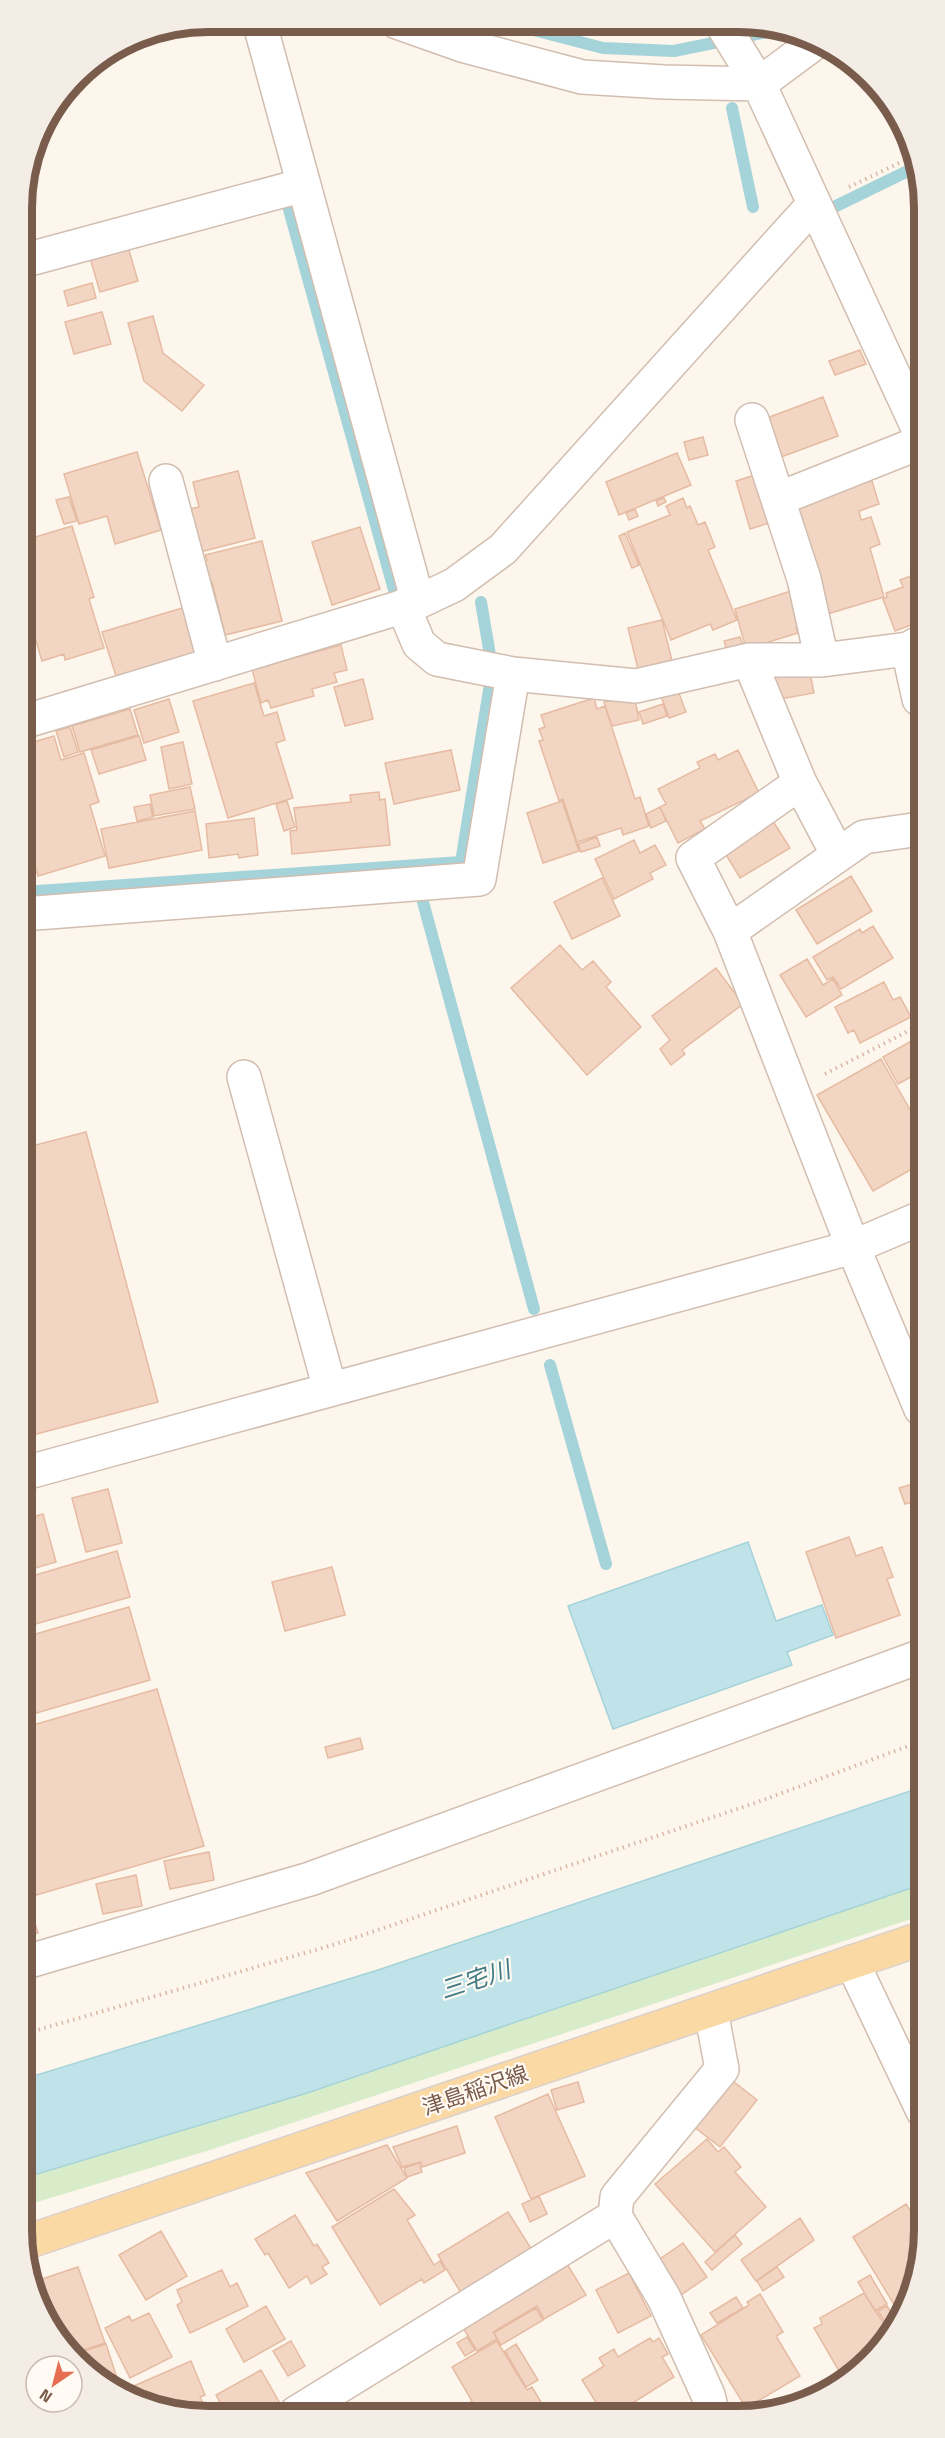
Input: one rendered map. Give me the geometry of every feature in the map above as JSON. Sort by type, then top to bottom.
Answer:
[{"type":"main road","name":"津島稲沢線","points":[[32,2240],[913,1941]]},
{"type":"street","points":[[262,32],[304,185],[420,644],[437,659],[513,674],[636,686],[749,660],[822,660],[913,646]]},
{"type":"street","points":[[425,32],[462,45],[582,77],[759,84],[809,47]]},
{"type":"street","points":[[721,32],[741,56],[759,84],[914,419]]},
{"type":"street","points":[[32,258],[304,185]]},
{"type":"street","points":[[32,719],[411,604],[454,585],[503,549],[814,204]]},
{"type":"street","points":[[752,420],[804,579],[822,660]]},
{"type":"street","points":[[778,499],[914,445]]},
{"type":"street","points":[[166,481],[215,664]]},
{"type":"street","points":[[749,660],[800,783],[838,855]]},
{"type":"street","points":[[32,913],[479,879],[513,674]]},
{"type":"street","points":[[800,783],[693,858],[730,931],[853,1247],[913,1391]]},
{"type":"street","points":[[730,931],[864,837],[914,830]]},
{"type":"street","points":[[244,1077],[330,1389]]},
{"type":"street","points":[[32,1471],[853,1247],[914,1221]]},
{"type":"street","points":[[32,1960],[310,1879],[913,1659]]},
{"type":"street","points":[[852,1962],[913,2090]]},
{"type":"street","points":[[711,2011],[722,2069],[618,2197],[615,2216],[664,2298],[708,2395],[711,2406]]},
{"type":"street","points":[[332,2404],[615,2216]]},
{"type":"path","points":[[814,204],[906,160]]},
{"type":"path","points":[[793,1091],[914,1028]]},
{"type":"path","points":[[32,2032],[336,1944],[755,1803],[913,1744]]},
{"type":"green space","points":[[913,1887],[913,1918],[210,2150],[32,2203],[32,2176],[307,2093]]},
{"type":"water","points":[[748,1542],[776,1621],[822,1605],[833,1635],[787,1652],[792,1665],[613,1729],[568,1606]]},
{"type":"water","name":"三宅川","points":[[913,1790],[913,1887],[307,2093],[32,2176],[32,2076],[378,1970]]},
{"type":"building","points":[[128,247],[138,281],[100,292],[90,258]]},
{"type":"building","points":[[92,283],[96,298],[68,306],[64,291]]},
{"type":"building","points":[[102,312],[111,344],[74,354],[65,322]]},
{"type":"building","points":[[153,316],[163,353],[204,385],[182,411],[144,381],[128,323]]},
{"type":"building","points":[[860,350],[866,364],[835,375],[829,361]]},
{"type":"building","points":[[823,397],[838,436],[773,460],[759,421]]},
{"type":"building","points":[[703,437],[708,455],[689,460],[684,442]]},
{"type":"building","points":[[137,452],[161,530],[115,544],[107,516],[79,524],[64,474]]},
{"type":"building","points":[[677,453],[691,485],[619,515],[606,482]]},
{"type":"building","points":[[238,471],[255,538],[200,552],[189,509],[199,507],[193,482]]},
{"type":"building","points":[[761,473],[776,521],[750,529],[736,481]]},
{"type":"building","points":[[871,478],[879,504],[859,511],[861,520],[871,517],[880,544],[870,548],[884,597],[824,615],[791,507],[845,491],[843,486]]},
{"type":"building","points":[[69,497],[77,521],[64,524],[56,500]]},
{"type":"building","points":[[664,498],[666,502],[658,506],[656,501]]},
{"type":"building","points":[[683,498],[687,508],[690,506],[698,525],[705,522],[715,547],[708,550],[737,620],[713,630],[710,624],[671,640],[627,532],[670,515],[666,506]]},
{"type":"building","points":[[635,509],[638,516],[629,520],[626,513]]},
{"type":"building","points":[[72,526],[94,597],[89,599],[104,648],[65,660],[64,654],[42,661],[32,627],[32,538]]},
{"type":"building","points":[[360,527],[380,589],[332,605],[312,542]]},
{"type":"building","points":[[625,533],[639,565],[632,568],[619,536]]},
{"type":"building","points":[[262,541],[282,621],[225,635],[212,582],[204,584],[198,563],[207,560],[205,555]]},
{"type":"building","points":[[914,575],[914,624],[895,631],[883,599],[887,597],[886,593],[903,587],[900,580]]},
{"type":"building","points":[[794,590],[806,625],[796,628],[798,633],[746,649],[735,609]]},
{"type":"building","points":[[189,606],[204,653],[117,679],[102,632]]},
{"type":"building","points":[[662,620],[673,665],[639,673],[628,628]]},
{"type":"building","points":[[740,637],[743,646],[727,650],[724,641]]},
{"type":"building","points":[[341,645],[347,670],[334,673],[337,682],[312,689],[314,696],[271,708],[268,700],[261,703],[252,669]]},
{"type":"building","points":[[809,668],[814,693],[775,700],[763,671]]},
{"type":"building","points":[[363,679],[373,719],[345,726],[334,687]]},
{"type":"building","points":[[254,683],[264,716],[277,712],[285,740],[276,743],[293,798],[228,818],[193,701]]},
{"type":"building","points":[[677,688],[686,712],[669,718],[660,693]]},
{"type":"building","points":[[634,695],[639,720],[612,726],[604,702]]},
{"type":"building","points":[[594,698],[597,709],[605,706],[635,799],[640,797],[649,826],[623,835],[621,828],[577,842],[563,799],[559,801],[539,741],[543,740],[539,729],[545,727],[541,715]]},
{"type":"building","points":[[169,699],[179,732],[144,743],[134,710]]},
{"type":"building","points":[[663,704],[667,716],[643,724],[639,712]]},
{"type":"building","points":[[130,709],[138,735],[80,752],[72,726]]},
{"type":"building","points":[[70,727],[78,752],[64,757],[56,731]]},
{"type":"building","points":[[54,736],[61,760],[84,753],[99,802],[90,805],[105,856],[38,876],[32,856],[32,742]]},
{"type":"building","points":[[139,736],[146,760],[99,774],[91,750]]},
{"type":"building","points":[[183,742],[192,784],[169,789],[161,747]]},
{"type":"building","points":[[451,750],[460,790],[394,804],[385,763]]},
{"type":"building","points":[[738,750],[759,793],[700,821],[705,829],[678,843],[660,807],[666,804],[658,789],[700,768],[697,762],[715,754],[718,760]]},
{"type":"building","points":[[190,787],[195,809],[154,816],[150,795]]},
{"type":"building","points":[[379,792],[380,800],[385,799],[390,845],[292,854],[290,831],[297,830],[294,808],[351,802],[350,795]]},
{"type":"building","points":[[287,801],[295,827],[284,831],[276,804]]},
{"type":"building","points":[[562,801],[579,851],[543,863],[527,813]]},
{"type":"building","points":[[150,804],[153,817],[137,821],[134,807]]},
{"type":"building","points":[[660,807],[666,821],[651,828],[646,814]]},
{"type":"building","points":[[195,811],[202,850],[109,868],[101,829]]},
{"type":"building","points":[[254,818],[258,855],[239,858],[238,854],[209,858],[206,824]]},
{"type":"building","points":[[771,818],[790,848],[740,878],[722,848]]},
{"type":"building","points":[[597,837],[600,846],[581,852],[578,844]]},
{"type":"building","points":[[634,840],[640,853],[655,845],[666,865],[650,873],[653,879],[614,899],[595,859]]},
{"type":"building","points":[[851,876],[872,911],[817,944],[796,910]]},
{"type":"building","points":[[602,878],[620,916],[572,939],[554,902]]},
{"type":"building","points":[[873,926],[893,958],[841,989],[833,977],[827,980],[813,957],[860,929],[862,933]]},
{"type":"building","points":[[560,945],[582,970],[593,961],[611,982],[606,987],[641,1027],[587,1075],[511,988]]},
{"type":"building","points":[[807,959],[823,985],[833,979],[842,995],[806,1017],[780,975]]},
{"type":"building","points":[[716,968],[743,1004],[682,1050],[685,1054],[671,1065],[660,1049],[670,1040],[652,1016]]},
{"type":"building","points":[[884,982],[893,1000],[900,997],[911,1017],[860,1043],[854,1030],[848,1033],[835,1007]]},
{"type":"building","points":[[914,1040],[914,1076],[898,1084],[883,1057]]},
{"type":"building","points":[[881,1059],[914,1116],[914,1168],[873,1191],[817,1095]]},
{"type":"building","points":[[86,1132],[158,1402],[32,1435],[32,1146]]},
{"type":"building","points":[[913,1484],[913,1502],[905,1504],[899,1488]]},
{"type":"building","points":[[108,1489],[122,1543],[86,1552],[72,1498]]},
{"type":"building","points":[[43,1514],[56,1562],[32,1569],[32,1517]]},
{"type":"building","points":[[849,1537],[856,1556],[882,1547],[893,1577],[887,1579],[900,1615],[836,1638],[806,1552]]},
{"type":"building","points":[[117,1551],[130,1597],[32,1625],[32,1576]]},
{"type":"building","points":[[332,1567],[345,1615],[285,1631],[272,1582]]},
{"type":"building","points":[[129,1607],[150,1680],[32,1714],[32,1635]]},
{"type":"building","points":[[157,1689],[204,1846],[32,1896],[32,1725]]},
{"type":"building","points":[[360,1738],[363,1749],[328,1758],[325,1747]]},
{"type":"building","points":[[209,1852],[214,1880],[170,1889],[164,1861]]},
{"type":"building","points":[[136,1875],[142,1906],[103,1914],[96,1884]]},
{"type":"building","points":[[32,1914],[38,1933],[32,1934]]},
{"type":"building","points":[[729,2078],[757,2100],[720,2147],[693,2126]]},
{"type":"building","points":[[578,2082],[584,2102],[557,2110],[551,2090]]},
{"type":"building","points":[[548,2094],[585,2176],[531,2199],[495,2117]]},
{"type":"building","points":[[457,2126],[465,2153],[422,2167],[421,2162],[402,2167],[393,2147]]},
{"type":"building","points":[[707,2139],[718,2152],[724,2147],[741,2167],[735,2172],[766,2207],[715,2252],[655,2184]]},
{"type":"building","points":[[387,2145],[407,2178],[337,2221],[306,2173]]},
{"type":"building","points":[[419,2163],[422,2172],[407,2177],[404,2168]]},
{"type":"building","points":[[394,2189],[415,2215],[407,2220],[434,2265],[440,2261],[445,2270],[424,2283],[422,2279],[380,2305],[332,2227]]},
{"type":"building","points":[[539,2196],[547,2214],[530,2222],[522,2204]]},
{"type":"building","points":[[906,2204],[913,2215],[910,2265],[896,2307],[853,2237]]},
{"type":"building","points":[[508,2212],[532,2250],[461,2293],[438,2255]]},
{"type":"building","points":[[295,2215],[314,2246],[317,2244],[329,2263],[322,2267],[327,2274],[311,2284],[307,2276],[289,2288],[268,2253],[265,2255],[255,2239]]},
{"type":"building","points":[[800,2218],[814,2240],[756,2281],[741,2260]]},
{"type":"building","points":[[161,2231],[187,2276],[146,2300],[119,2255]]},
{"type":"building","points":[[735,2235],[742,2244],[712,2270],[705,2262]]},
{"type":"building","points":[[683,2243],[707,2277],[681,2295],[657,2261]]},
{"type":"building","points":[[567,2264],[586,2295],[544,2319],[537,2306],[493,2332],[497,2339],[477,2351],[462,2326]]},
{"type":"building","points":[[78,2267],[105,2343],[80,2351],[55,2318],[39,2280]]},
{"type":"building","points":[[777,2267],[784,2277],[763,2291],[757,2281]]},
{"type":"building","points":[[222,2270],[230,2287],[237,2283],[248,2306],[190,2333],[177,2305],[182,2302],[177,2290]]},
{"type":"building","points":[[629,2273],[651,2316],[618,2333],[596,2290]]},
{"type":"building","points":[[870,2275],[887,2304],[875,2311],[858,2282]]},
{"type":"building","points":[[864,2293],[885,2326],[854,2362],[839,2371],[814,2328],[822,2324],[820,2318]]},
{"type":"building","points":[[760,2294],[783,2332],[776,2336],[800,2376],[750,2405],[745,2406],[701,2335],[749,2305],[747,2302]]},
{"type":"building","points":[[736,2297],[743,2308],[717,2323],[710,2313]]},
{"type":"building","points":[[266,2306],[285,2339],[244,2362],[226,2329]]},
{"type":"building","points":[[887,2306],[892,2314],[886,2324],[878,2311]]},
{"type":"building","points":[[536,2308],[543,2320],[501,2345],[494,2333]]},
{"type":"building","points":[[149,2313],[172,2357],[130,2378],[105,2328],[129,2316],[132,2321]]},
{"type":"building","points":[[467,2337],[475,2350],[465,2356],[457,2343]]},
{"type":"building","points":[[650,2338],[653,2342],[659,2338],[668,2354],[662,2357],[674,2377],[628,2406],[598,2406],[582,2380],[604,2366],[599,2358],[614,2349],[618,2357]]},
{"type":"building","points":[[291,2341],[305,2366],[288,2376],[273,2351]]},
{"type":"building","points":[[497,2341],[527,2390],[532,2387],[543,2406],[471,2406],[469,2403],[472,2401],[452,2367]]},
{"type":"building","points":[[106,2344],[118,2381],[101,2370],[81,2352]]},
{"type":"building","points":[[516,2344],[538,2380],[526,2387],[505,2351]]},
{"type":"building","points":[[191,2361],[205,2395],[200,2397],[204,2406],[173,2403],[130,2388]]},
{"type":"building","points":[[261,2370],[281,2406],[222,2406],[216,2395]]},
{"type":"waterway","points":[[542,32],[603,48],[674,51],[760,33]]},
{"type":"waterway","points":[[732,108],[753,207]]},
{"type":"waterway","points":[[834,207],[909,170]]},
{"type":"waterway","points":[[288,206],[394,590]]},
{"type":"waterway","points":[[481,602],[490,655]]},
{"type":"waterway","points":[[32,891],[461,862],[490,684]]},
{"type":"waterway","points":[[423,902],[534,1309]]},
{"type":"waterway","points":[[550,1365],[606,1564]]}]
